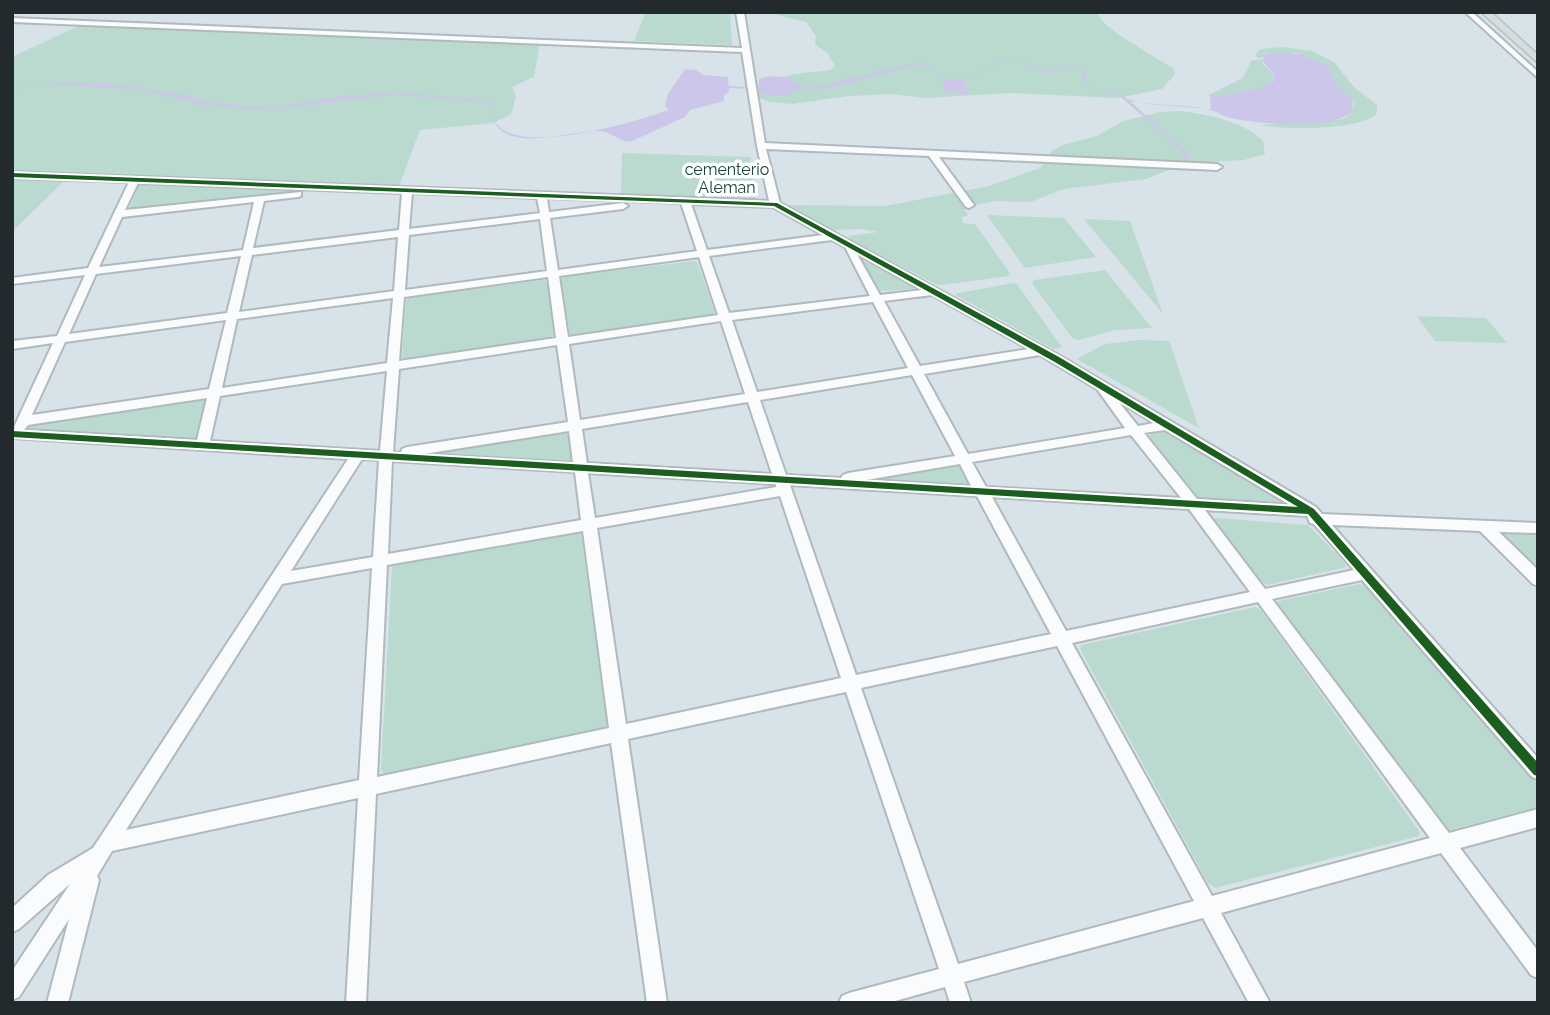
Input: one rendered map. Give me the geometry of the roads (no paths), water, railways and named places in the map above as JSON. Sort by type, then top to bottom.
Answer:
[{"type":"main road","points":[[1485,12],[1538,60]]},
{"type":"street","points":[[740,12],[761,146],[772,201],[775,204],[848,247],[1041,351],[1315,515],[1538,771]]},
{"type":"street","points":[[1468,12],[1538,75]]},
{"type":"street","points":[[12,20],[745,50]]},
{"type":"street","points":[[761,146],[1217,167]]},
{"type":"street","points":[[931,153],[969,205]]},
{"type":"street","points":[[12,175],[775,204]]},
{"type":"street","points":[[14,434],[23,421],[134,181]]},
{"type":"street","points":[[119,215],[346,189]]},
{"type":"street","points":[[356,1003],[380,561],[407,191]]},
{"type":"street","points":[[542,196],[657,1003]]},
{"type":"street","points":[[202,446],[260,198]]},
{"type":"street","points":[[12,281],[662,200]]},
{"type":"street","points":[[685,201],[961,1003]]},
{"type":"street","points":[[12,345],[830,237]]},
{"type":"street","points":[[848,247],[1260,1003]]},
{"type":"street","points":[[23,421],[725,317],[932,292]]},
{"type":"street","points":[[388,457],[1041,351]]},
{"type":"street","points":[[1096,383],[1261,595],[1538,968]]},
{"type":"street","points":[[278,579],[590,524],[783,485],[822,482],[1168,425]]},
{"type":"street","points":[[14,434],[783,485],[1538,528]]},
{"type":"street","points":[[12,990],[357,456]]},
{"type":"street","points":[[822,482],[985,495]]},
{"type":"street","points":[[1483,525],[1538,580]]},
{"type":"street","points":[[12,922],[55,882],[101,853],[368,786],[1366,573]]},
{"type":"street","points":[[849,1003],[1538,818]]},
{"type":"street","points":[[57,1003],[101,853]]},
{"type":"waterway","points":[[724,87],[751,88]]},
{"type":"park label","name":"cementerio Aleman","points":[[727,178]]}]
